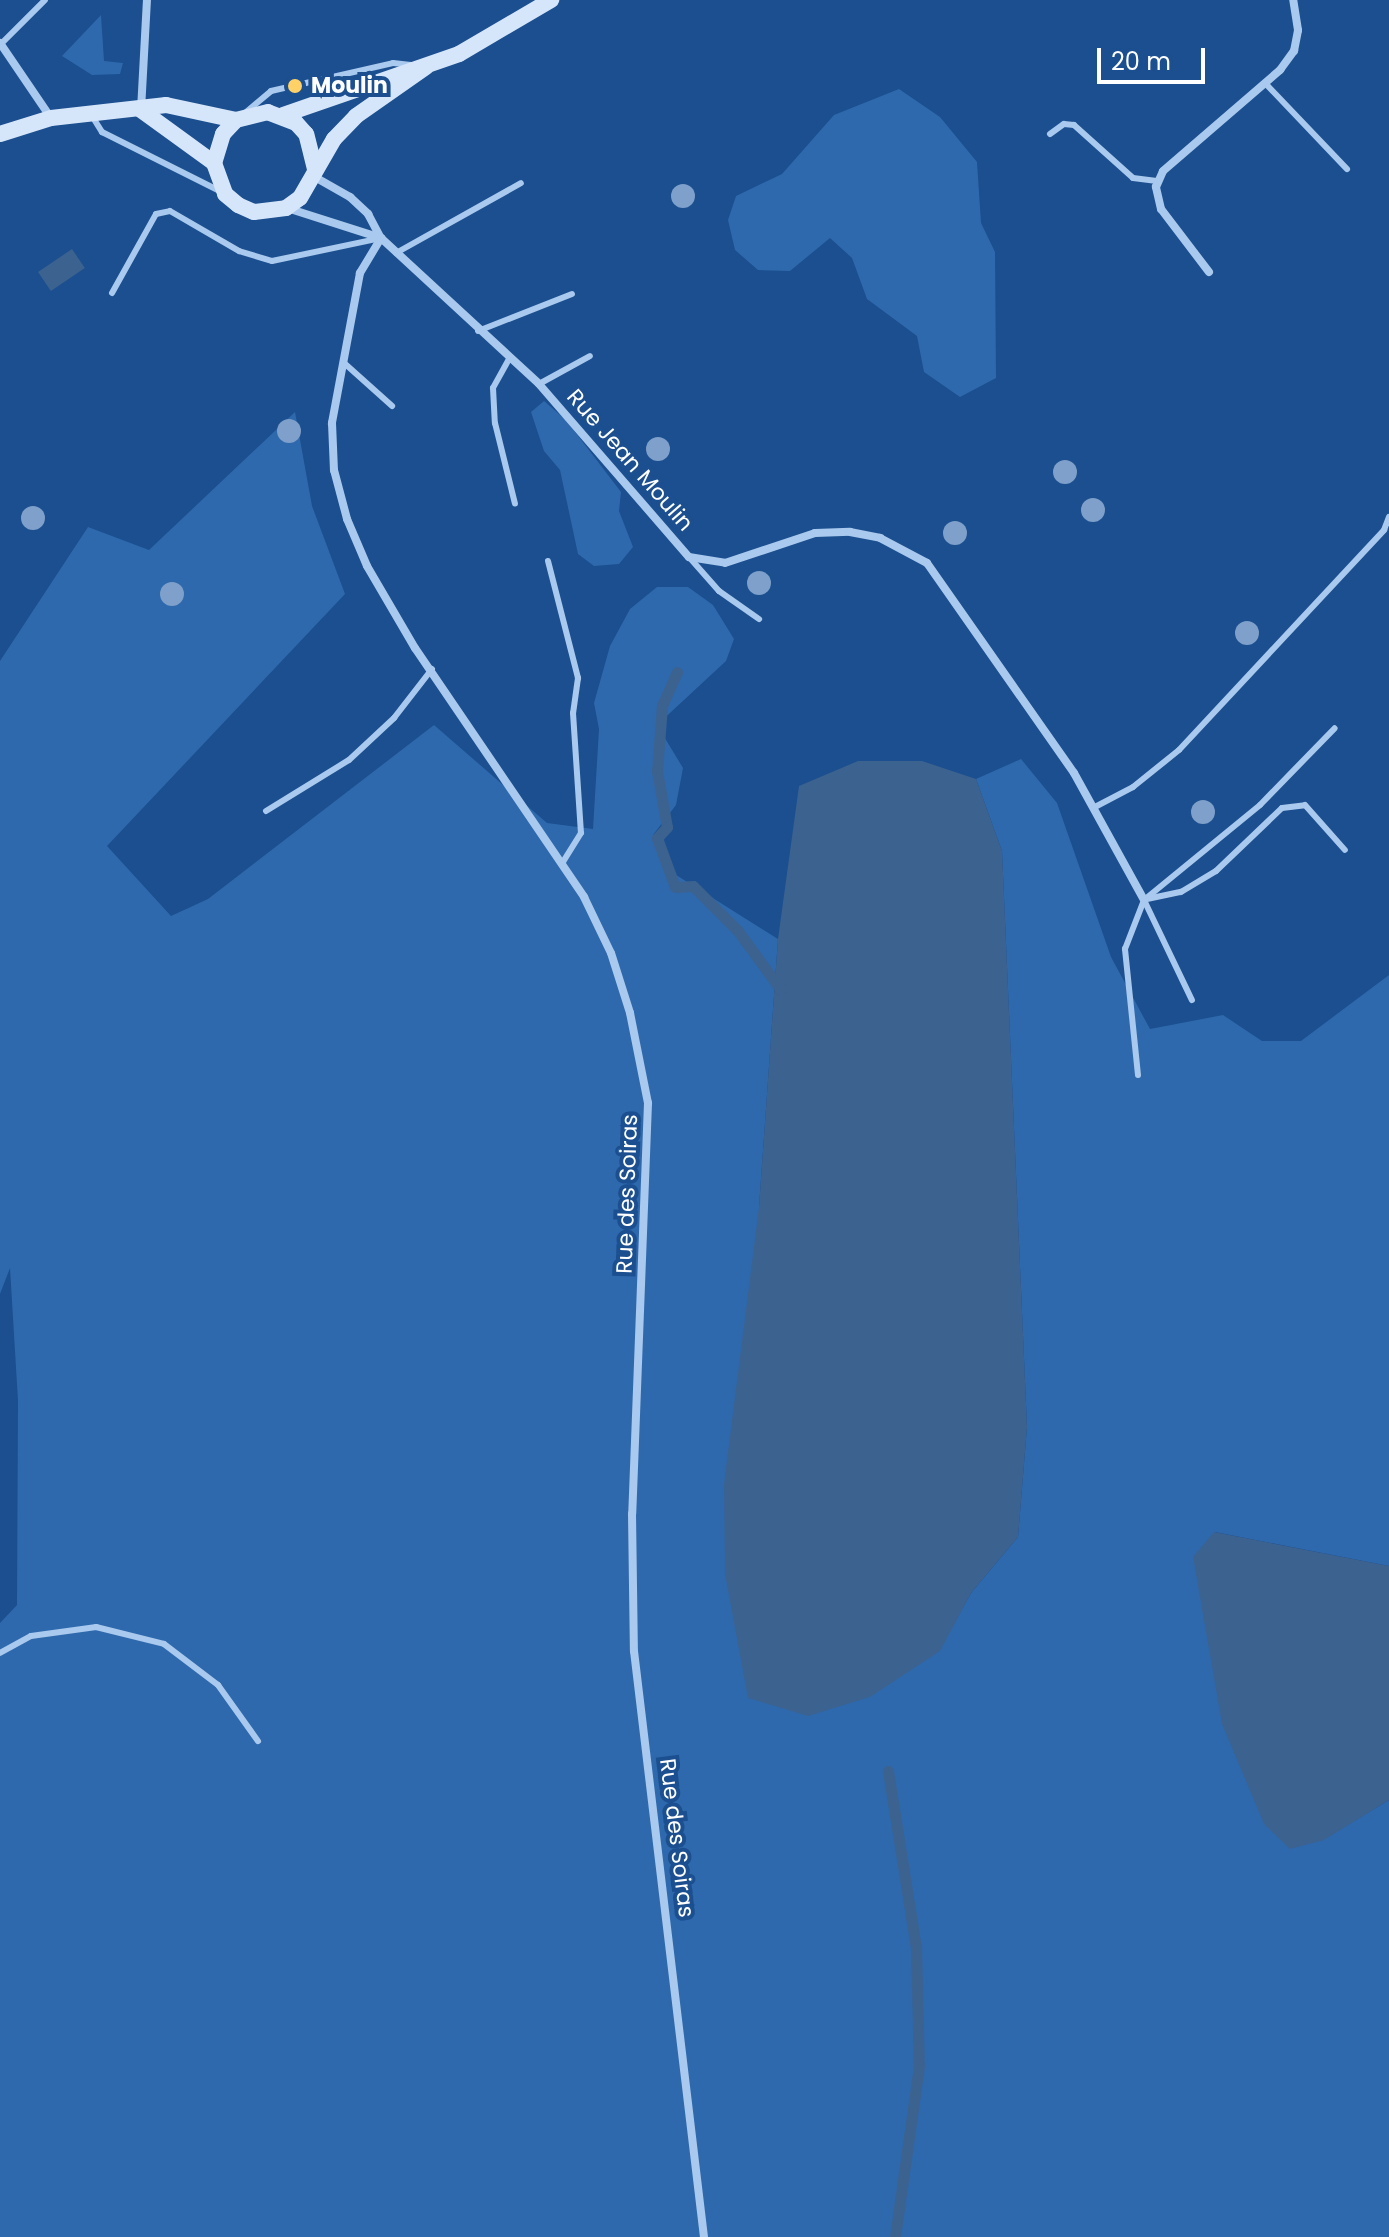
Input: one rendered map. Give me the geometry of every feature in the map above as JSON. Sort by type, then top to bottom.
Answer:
[{"type":"street","points":[[141,110],[147,0]]},
{"type":"street","points":[[214,163],[223,134],[236,120],[251,114],[283,115],[426,67],[490,39],[551,0]]},
{"type":"street","points":[[1209,272],[1161,209],[1159,181],[1265,83],[1294,51],[1298,30],[1293,0]]},
{"type":"street","points":[[1,43],[51,118]]},
{"type":"street","points":[[141,110],[214,163],[225,194],[254,212],[286,208],[300,198],[314,172],[356,116],[426,67]]},
{"type":"street","points":[[0,134],[51,118],[166,105],[236,120]]},
{"type":"street","points":[[283,115],[306,134],[314,172]]},
{"type":"street","name":"Rue Jean Moulin","points":[[314,172],[350,197],[368,214],[381,238],[396,253],[539,384],[689,557],[725,563],[815,533],[850,532],[909,551],[942,578],[1093,808],[1144,900]]},
{"type":"street","name":"Rue Jean Moulin","points":[[286,208],[381,238]]},
{"type":"street","name":"Rue des Soiras","points":[[381,238],[360,273],[341,359],[332,423],[334,470],[347,519],[367,566],[432,669],[563,862],[611,953],[630,1013],[648,1103],[632,1514],[634,1651],[704,2237]]},
{"type":"lane","points":[[1,43],[45,0]]},
{"type":"lane","points":[[236,120],[271,91],[393,63],[426,67]]},
{"type":"lane","points":[[1265,83],[1347,169]]},
{"type":"lane","points":[[90,113],[102,132],[225,194]]},
{"type":"lane","points":[[1050,134],[1064,124],[1074,125],[1133,178],[1159,181]]},
{"type":"lane","points":[[396,253],[521,183]]},
{"type":"lane","points":[[112,293],[156,214],[170,211],[239,251],[272,261],[381,238]]},
{"type":"lane","points":[[478,331],[572,294]]},
{"type":"lane","points":[[539,384],[590,356]]},
{"type":"lane","points":[[341,359],[392,406]]},
{"type":"lane","points":[[509,359],[493,388],[495,423],[515,504]]},
{"type":"lane","points":[[1093,808],[1133,787],[1179,750],[1384,530],[1389,517]]},
{"type":"lane","points":[[689,557],[719,591],[759,619]]},
{"type":"lane","points":[[548,561],[578,678],[573,713],[581,833],[563,862]]},
{"type":"lane","points":[[266,811],[349,760],[394,718],[432,669]]},
{"type":"lane","points":[[1138,1075],[1125,949],[1144,900],[1260,805],[1335,728]]},
{"type":"lane","points":[[1144,900],[1181,892],[1216,871],[1282,808],[1305,805],[1345,850]]},
{"type":"lane","points":[[1144,900],[1192,1000]]},
{"type":"lane","points":[[0,1653],[31,1636],[96,1627],[164,1644],[218,1685],[258,1741]]},
{"type":"shaded area","points":[[101,15],[104,61],[123,63],[120,74],[92,75],[62,56]]},
{"type":"shaded area","points":[[899,89],[940,117],[977,162],[981,223],[995,252],[996,378],[960,397],[924,372],[917,336],[867,299],[852,258],[830,238],[790,271],[758,270],[735,250],[728,220],[736,196],[782,174],[834,115]]},
{"type":"shaded area","points":[[72,249],[85,268],[51,291],[38,272]]},
{"type":"shaded area","points":[[544,401],[566,420],[621,492],[619,511],[633,547],[619,564],[594,566],[578,554],[560,470],[544,451],[531,412]]},
{"type":"shaded area","points":[[295,412],[312,506],[345,594],[107,846],[171,916],[208,899],[434,725],[547,823],[593,829],[599,729],[594,703],[610,646],[630,609],[657,587],[688,587],[713,605],[734,639],[726,661],[657,725],[683,768],[676,805],[653,835],[665,868],[778,939],[759,1207],[939,1651],[971,1593],[1018,1537],[1027,1427],[1002,851],[976,779],[1021,759],[1057,803],[1111,957],[1150,1029],[1223,1015],[1262,1041],[1301,1041],[1389,975],[1389,1566],[1215,1532],[1324,1839],[1389,1800],[1389,2237],[0,2237],[0,1623],[17,1605],[18,1401],[10,1268],[0,1294],[0,661],[88,527],[149,550]]},
{"type":"shaded area","points":[[858,761],[922,761],[976,779],[1002,851],[1027,1427],[1018,1537],[971,1593],[940,1651],[870,1697],[808,1716],[748,1698],[725,1574],[724,1484],[759,1207],[778,939],[799,786]]},
{"type":"shaded area","points":[[1214,1532],[1389,1566],[1389,1800],[1324,1840],[1290,1849],[1264,1824],[1222,1724],[1193,1557]]},
{"type":"waterway","points":[[677,672],[662,705],[657,771],[667,827],[657,838],[675,887],[693,886],[738,931],[781,990]]},
{"type":"waterway","points":[[888,1771],[916,1947],[919,2066],[895,2237]]},
{"type":"place","name":"Moulin","points":[[295,86]]}]
